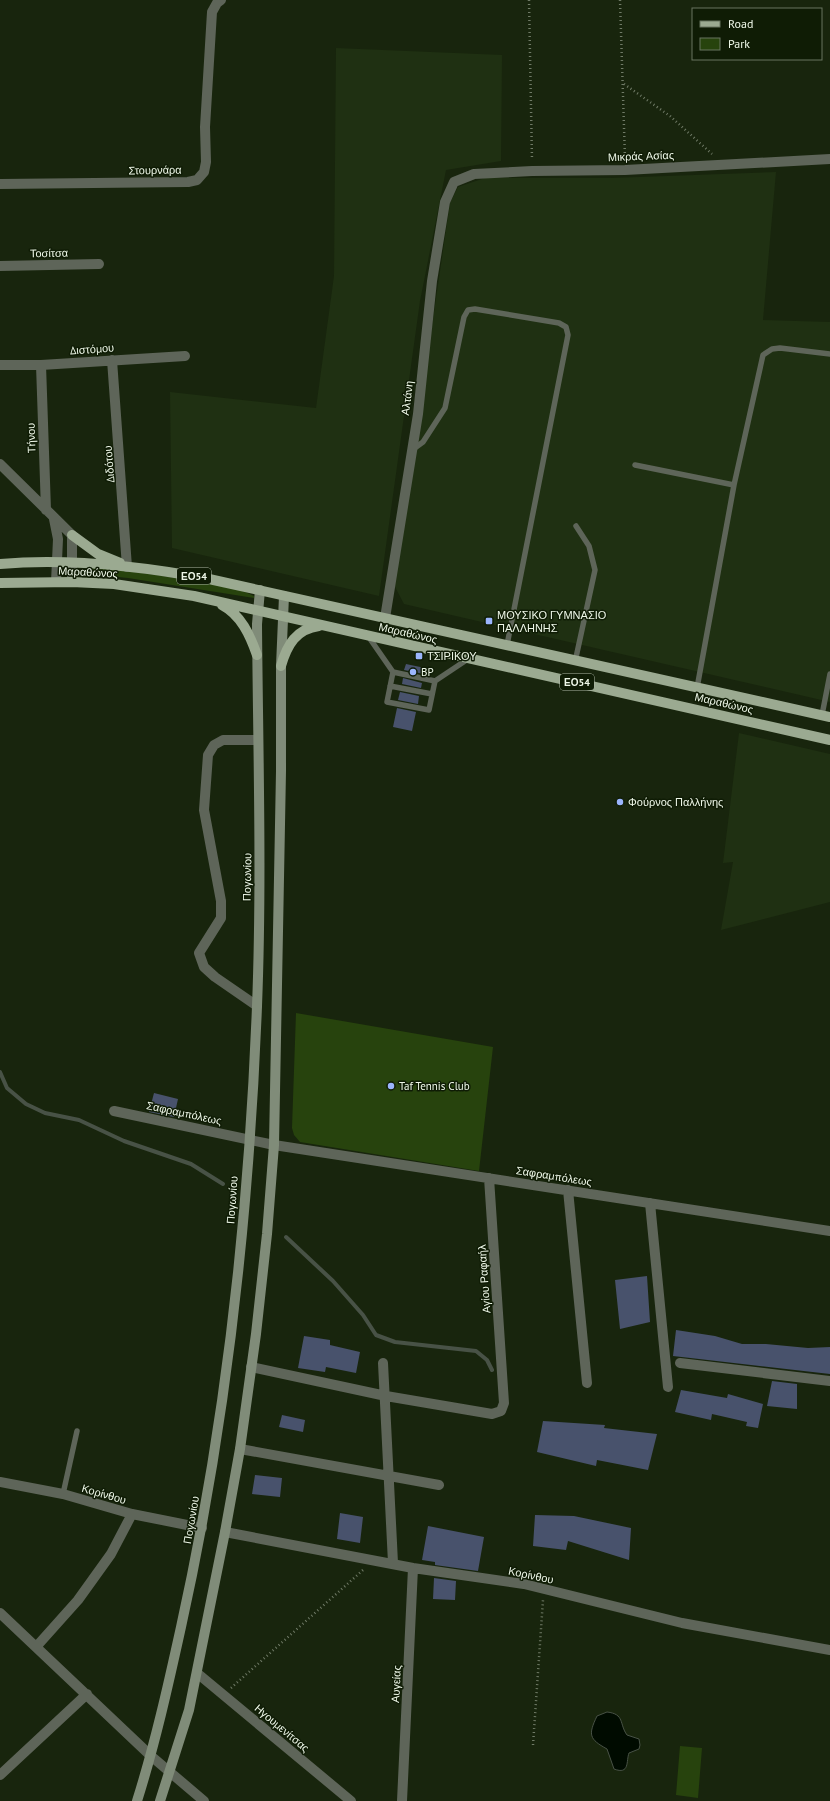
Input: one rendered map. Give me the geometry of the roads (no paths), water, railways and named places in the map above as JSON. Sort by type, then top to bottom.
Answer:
[{"type":"main road","points":[[72,535],[98,554],[128,567]]},
{"type":"main road","name":"Μαραθώνος","points":[[0,564],[57,562],[128,567],[174,573],[260,590],[507,645],[575,662],[826,716]]},
{"type":"main road","name":"Μαραθώνος","points":[[0,583],[72,582],[128,586],[207,599],[830,740]]},
{"type":"main road","name":"Πογωνίου","points":[[137,1801],[160,1721],[202,1528],[233,1318],[243,1228],[257,1006],[259,837],[257,654],[260,590]]},
{"type":"main road","points":[[160,1801],[189,1710],[225,1532],[240,1449],[267,1234],[274,1145],[281,771],[281,666],[284,596]]},
{"type":"main road","points":[[207,599],[224,606],[239,619],[249,634],[257,654]]},
{"type":"main road","points":[[281,666],[285,652],[294,638],[304,630],[323,626]]},
{"type":"street","name":"Στουρνάρα","points":[[0,184],[188,182],[197,180],[204,172],[206,162],[205,127],[212,12],[217,3],[221,0]]},
{"type":"street","name":"Μικράς Ασίας","points":[[454,182],[474,174],[532,171],[625,170],[830,159]]},
{"type":"street","name":"Αλτάνη","points":[[385,618],[418,414],[432,281],[445,202],[454,182]]},
{"type":"street","name":"Τοσίτσα","points":[[0,266],[99,264]]},
{"type":"street","name":"Διστόμου","points":[[0,365],[41,365],[185,356]]},
{"type":"street","name":"Διδότου","points":[[112,360],[128,567]]},
{"type":"street","name":"Τήνου","points":[[41,365],[46,510]]},
{"type":"street","points":[[0,464],[54,519],[72,535],[72,582]]},
{"type":"street","points":[[54,519],[58,539],[56,582]]},
{"type":"street","points":[[257,1006],[215,977],[204,967],[199,953],[221,918],[221,901],[204,810],[208,755],[214,745],[223,740],[258,740]]},
{"type":"street","name":"Σαφραμπόλεως","points":[[114,1111],[274,1145],[830,1231]]},
{"type":"street","name":"Αγίου Ραφαήλ","points":[[386,1396],[497,1414],[503,1408],[489,1178]]},
{"type":"street","points":[[568,1190],[587,1383]]},
{"type":"street","points":[[650,1203],[668,1387]]},
{"type":"street","points":[[383,1362],[386,1396],[393,1563]]},
{"type":"street","points":[[680,1362],[830,1381]]},
{"type":"street","points":[[251,1367],[386,1396]]},
{"type":"street","points":[[240,1449],[439,1485]]},
{"type":"street","name":"Κορίνθου","points":[[0,1482],[63,1494],[132,1514],[202,1528]]},
{"type":"street","points":[[36,1647],[78,1600],[111,1554],[132,1514]]},
{"type":"street","name":"Κορίνθου","points":[[225,1532],[413,1568],[509,1582],[544,1589],[682,1623],[830,1650]]},
{"type":"street","name":"Αυγείας","points":[[402,1801],[413,1568]]},
{"type":"street","points":[[0,1614],[87,1694],[151,1756],[204,1801]]},
{"type":"street","name":"Ηγουμενίτσας","points":[[197,1673],[351,1801]]},
{"type":"street","points":[[0,1775],[87,1694]]},
{"type":"lane","points":[[412,451],[423,442],[444,408],[464,316],[468,310],[475,309],[536,319],[559,323],[566,327],[568,335],[507,645]]},
{"type":"lane","points":[[697,689],[734,485],[763,355],[772,349],[780,348],[830,354]]},
{"type":"lane","points":[[635,465],[734,485]]},
{"type":"lane","points":[[575,662],[596,570],[589,546],[576,526]]},
{"type":"lane","points":[[368,636],[393,672],[435,681]]},
{"type":"lane","points":[[393,672],[387,702],[429,710],[435,681],[468,659]]},
{"type":"lane","points":[[826,716],[830,674]]},
{"type":"lane","points":[[390,686],[432,694]]},
{"type":"lane","points":[[63,1494],[77,1431]]},
{"type":"waterway","points":[[0,1072],[7,1088],[26,1104],[45,1113],[79,1120],[124,1141],[191,1164],[223,1184]]},
{"type":"waterway","points":[[286,1237],[333,1281],[363,1315],[376,1335],[395,1342],[476,1351],[487,1360],[492,1370]]},
{"type":"place","name":"ΜΟΥΣΙΚΟ ΓΥΜΝΑΣΙΟ ΠΑΛΛΗΝΗΣ","points":[[489,621]]},
{"type":"place","name":"ΤΣΙΡΙΚΟΥ","points":[[419,656]]},
{"type":"place","name":"BP","points":[[413,672]]},
{"type":"place","name":"Φούρνος Παλλήνης","points":[[620,802]]},
{"type":"place","name":"Taf Tennis Club","points":[[391,1086]]}]
